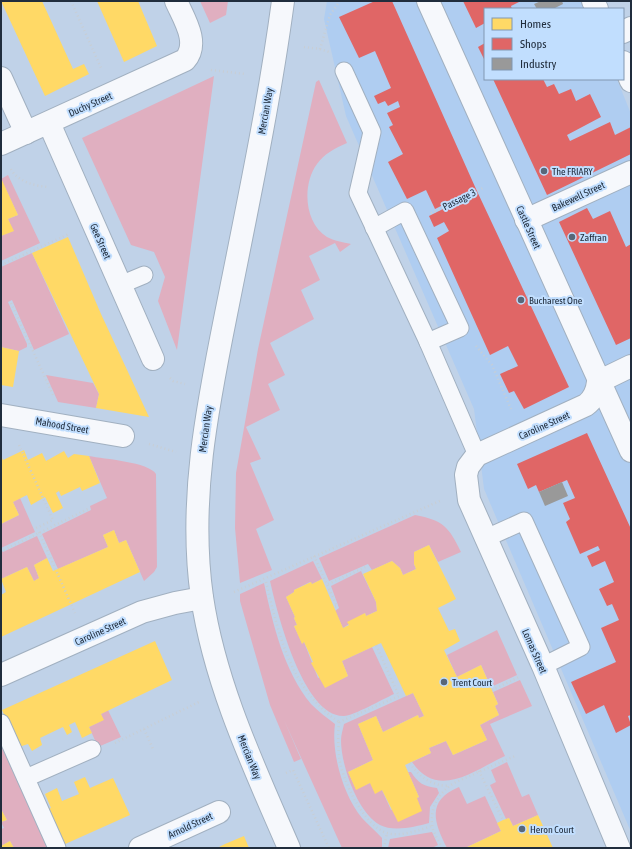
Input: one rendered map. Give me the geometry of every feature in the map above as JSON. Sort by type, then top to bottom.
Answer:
[{"type":"street","name":"Duchy Street","points":[[4,154],[26,133],[179,64],[188,57],[192,47],[192,41],[176,1]]},
{"type":"street","name":"Mercian Way","points":[[283,1],[256,159],[211,391],[201,459],[197,530],[198,563],[202,598],[209,631],[225,690],[246,749],[289,848]]},
{"type":"street","name":"Castle Street","points":[[428,1],[598,382],[629,447]]},
{"type":"street","points":[[624,64],[631,81]]},
{"type":"street","points":[[1,78],[26,133]]},
{"type":"street","name":"Gee Street","points":[[49,123],[153,359]]},
{"type":"street","name":"Bakewell Street","points":[[526,220],[631,172]]},
{"type":"street","points":[[598,382],[631,366]]},
{"type":"street","name":"Caroline Street","points":[[477,455],[565,416],[591,401],[598,382]]},
{"type":"street","name":"Mahood Street","points":[[1,415],[123,436]]},
{"type":"street","name":"Lomas Street","points":[[477,455],[468,467],[467,489],[469,500],[484,538],[542,666],[619,848]]},
{"type":"street","name":"Caroline Street","points":[[1,675],[142,612],[175,603],[202,598]]},
{"type":"street","name":"Arnold Street","points":[[140,848],[219,812]]},
{"type":"lane","points":[[344,71],[372,132],[358,193],[428,342],[477,455]]},
{"type":"lane","points":[[374,228],[406,211],[460,328],[428,342]]},
{"type":"lane","points":[[120,285],[144,275]]},
{"type":"lane","points":[[484,538],[524,521],[581,647],[542,666]]},
{"type":"lane","points":[[1,723],[57,848]]},
{"type":"lane","points":[[26,778],[92,749]]},
{"type":"path","points":[[71,1],[112,94]]},
{"type":"path","points":[[315,48],[320,49],[330,16],[340,1]]},
{"type":"path","points":[[4,154],[15,177],[39,187],[80,192]]},
{"type":"path","name":"Passage 3","points":[[411,222],[506,176]]},
{"type":"path","points":[[1,265],[93,223]]},
{"type":"path","points":[[11,303],[58,406],[56,424]]},
{"type":"path","points":[[460,328],[492,365],[523,434]]},
{"type":"path","points":[[153,359],[173,381],[211,391]]},
{"type":"path","points":[[23,419],[19,445],[53,520],[34,529]]},
{"type":"path","points":[[123,436],[201,459]]},
{"type":"path","points":[[234,592],[467,489]]},
{"type":"path","points":[[4,550],[39,532],[88,510]]},
{"type":"path","points":[[39,532],[85,637]]},
{"type":"path","points":[[314,556],[337,606],[333,607]]},
{"type":"path","points":[[328,584],[368,566]]},
{"type":"path","points":[[266,582],[280,635],[298,679],[312,699],[327,714],[340,722]]},
{"type":"path","points":[[340,722],[399,696],[376,645]]},
{"type":"path","points":[[109,746],[225,690]]},
{"type":"path","points":[[340,722],[339,758],[361,812],[381,830],[387,833],[413,831],[432,826]]},
{"type":"path","points":[[144,729],[153,749]]},
{"type":"path","points":[[442,848],[432,826],[434,805],[439,797],[449,786],[479,771],[515,756]]},
{"type":"path","points":[[410,763],[416,773],[424,779],[438,785],[449,786]]},
{"type":"path","points":[[293,770],[329,848]]},
{"type":"path","points":[[479,771],[503,820]]},
{"type":"path","points":[[384,848],[387,833]]},
{"type":"shaded area","points":[[200,1],[228,1],[226,15],[210,23]]},
{"type":"shaded area","points":[[327,1],[584,1],[587,8],[484,8],[484,80],[617,80],[631,114],[631,832],[484,489],[474,409],[346,116],[324,19]]},
{"type":"shaded area","points":[[214,76],[177,350],[158,301],[165,277],[154,252],[131,245],[82,138]]},
{"type":"shaded area","points":[[319,80],[347,143],[330,152],[317,164],[312,172],[309,182],[308,203],[310,213],[319,231],[327,237],[351,244],[340,252],[335,243],[309,256],[320,280],[301,290],[314,319],[270,343],[285,375],[268,384],[280,410],[246,427],[261,459],[250,463],[274,520],[256,529],[272,570],[240,583],[235,528],[236,473],[258,349],[316,82]]},
{"type":"shaded area","points":[[8,175],[40,243],[1,261],[1,236],[13,231],[8,219],[18,215],[1,179]]},
{"type":"shaded area","points":[[32,253],[69,334],[34,350],[12,300],[8,302],[27,347],[19,351],[1,347],[1,267]]},
{"type":"shaded area","points":[[46,375],[93,383],[99,394],[96,408],[58,402]]},
{"type":"shaded area","points":[[89,456],[136,464],[152,470],[156,474],[157,567],[154,572],[144,581],[126,540],[119,543],[114,530],[103,535],[108,547],[58,569],[42,534],[91,510],[90,506],[107,498]]},
{"type":"shaded area","points":[[20,498],[35,532],[1,548],[1,524],[19,515],[13,502]]},
{"type":"shaded area","points":[[415,515],[432,519],[444,526],[453,536],[461,552],[438,562],[429,545],[414,552],[414,564],[416,569],[403,575],[400,568],[392,561],[372,570],[368,564],[329,581],[319,558]]},
{"type":"shaded area","points":[[37,536],[47,558],[34,565],[39,578],[34,581],[27,567],[1,579],[1,550],[3,552]]},
{"type":"shaded area","points":[[313,561],[322,579],[312,584],[310,582],[294,590],[294,592],[286,597],[295,617],[294,618],[297,625],[294,626],[302,643],[304,642],[318,678],[320,677],[325,687],[348,676],[342,661],[372,647],[394,694],[361,710],[344,716],[329,712],[316,700],[304,682],[286,638],[270,581]]},
{"type":"shaded area","points":[[361,571],[376,602],[377,611],[366,616],[365,613],[343,628],[335,611],[339,608],[331,586]]},
{"type":"shaded area","points":[[264,583],[271,615],[287,662],[302,691],[311,704],[335,724],[335,748],[344,786],[355,809],[382,838],[382,848],[342,848],[284,720],[301,759],[294,762],[270,705],[240,601],[240,594]]},
{"type":"shaded area","points":[[497,630],[517,675],[491,687],[481,665],[457,677],[447,655]]},
{"type":"shaded area","points":[[520,680],[532,706],[490,724],[505,756],[468,775],[444,781],[433,779],[422,773],[412,762],[431,753],[429,748],[446,741],[453,755],[487,740],[480,725],[499,715],[495,706],[498,704],[493,692]]},
{"type":"shaded area","points":[[413,693],[424,716],[419,718],[418,715],[383,732],[376,716],[358,724],[373,760],[348,772],[356,789],[370,783],[382,790],[391,810],[419,797],[408,772],[411,772],[421,783],[437,788],[439,793],[430,807],[429,823],[411,827],[385,827],[372,819],[364,810],[352,787],[344,762],[341,736],[344,724]]},
{"type":"shaded area","points":[[108,710],[121,737],[98,747],[89,727],[103,720],[101,714]]},
{"type":"shaded area","points":[[1,740],[49,848],[14,848],[10,841],[1,846],[1,829],[4,828],[1,822],[7,820],[1,809]]},
{"type":"shaded area","points":[[507,762],[522,797],[529,794],[538,815],[513,826],[509,818],[506,819],[490,785],[496,782],[491,770]]},
{"type":"shaded area","points":[[459,787],[467,804],[485,796],[501,831],[465,848],[447,848],[436,821],[437,806],[441,799]]},
{"type":"shaded area","points":[[432,832],[438,845],[432,848],[388,848],[390,839]]},
{"type":"building: Homes","points":[[1,1],[42,1],[73,69],[84,64],[89,74],[45,96]]},
{"type":"building: Homes","points":[[97,1],[138,1],[157,46],[124,62]]},
{"type":"building: Homes","points":[[1,178],[18,215],[8,219],[14,231],[1,236]]},
{"type":"building: Homes","points":[[68,237],[101,314],[149,417],[96,408],[99,394],[32,253]]},
{"type":"building: Homes","points":[[1,347],[19,351],[13,387],[1,385]]},
{"type":"building: Homes","points":[[24,450],[28,460],[42,453],[46,461],[64,451],[68,458],[74,454],[89,456],[100,483],[82,491],[80,487],[61,496],[59,491],[56,493],[63,508],[53,513],[45,497],[31,505],[27,495],[13,502],[19,515],[1,524],[1,456],[3,460]]},
{"type":"building: Homes","points":[[114,530],[119,543],[126,540],[140,572],[1,637],[1,595],[6,592],[1,579],[27,567],[34,581],[39,578],[34,565],[47,558],[53,571],[108,547],[103,535]]},
{"type":"building: Homes","name":"Trent Court","points":[[429,545],[456,599],[438,608],[449,631],[455,629],[460,641],[444,650],[457,677],[481,665],[498,704],[495,706],[499,715],[480,725],[487,740],[453,755],[446,741],[429,748],[431,753],[405,765],[419,797],[417,798],[422,811],[398,822],[382,790],[375,794],[370,783],[356,790],[348,772],[373,760],[358,724],[376,716],[383,732],[418,715],[419,718],[424,716],[413,693],[406,696],[381,643],[342,661],[348,676],[325,688],[311,663],[313,662],[304,642],[302,644],[294,626],[297,625],[294,618],[295,617],[286,597],[294,592],[294,590],[311,582],[312,584],[322,579],[343,628],[349,625],[347,622],[365,613],[366,616],[377,611],[376,602],[363,574],[392,561],[400,568],[403,575],[416,569],[414,564],[414,552]]},
{"type":"building: Homes","points":[[155,641],[172,680],[101,714],[104,720],[89,727],[92,733],[82,738],[75,722],[69,725],[72,732],[67,735],[63,727],[40,738],[42,745],[32,751],[28,744],[19,747],[2,710]]},
{"type":"building: Homes","points":[[85,777],[90,788],[113,778],[130,815],[63,845],[47,809],[51,808],[45,794],[57,788],[62,801],[79,794],[74,782]]},
{"type":"building: Homes","points":[[1,809],[7,820],[1,822]]},
{"type":"building: Homes","name":"Heron Court","points":[[538,815],[553,848],[465,848],[501,831],[497,823],[503,820],[509,818],[513,826]]},
{"type":"building: Homes","points":[[244,836],[249,848],[217,848],[225,844]]},
{"type":"building: Homes","points":[[10,841],[14,848],[1,848],[1,846]]},
{"type":"building: Shops","points":[[375,1],[392,1],[476,189],[569,387],[524,409],[514,391],[509,393],[500,374],[518,366],[508,346],[490,355],[437,238],[449,231],[444,222],[434,227],[429,216],[447,207],[445,204],[435,209],[426,190],[407,199],[388,162],[403,154],[389,127],[393,125],[387,113],[400,107],[398,101],[388,106],[385,101],[378,104],[374,96],[391,88],[375,51],[359,58],[339,17]]},
{"type":"building: Shops","points":[[463,1],[521,1],[511,6],[512,8],[484,8],[484,24],[476,28]]},
{"type":"building: Shops","points":[[484,44],[484,59],[478,47]]},
{"type":"building: Shops","points":[[493,80],[544,80],[547,87],[554,84],[559,94],[571,89],[576,101],[590,94],[601,117],[567,135],[570,141],[610,122],[615,135],[631,127],[631,154],[547,195]]},
{"type":"building: Shops","points":[[587,208],[593,219],[610,211],[626,247],[631,244],[631,338],[616,345],[559,222]]},
{"type":"building: Shops","points":[[587,433],[631,529],[631,715],[628,716],[631,725],[616,733],[604,705],[586,714],[571,682],[616,662],[601,628],[619,620],[612,604],[607,606],[599,589],[614,582],[605,561],[592,567],[587,556],[600,550],[598,546],[580,554],[566,522],[570,519],[563,503],[575,498],[567,480],[539,492],[536,485],[528,489],[517,464]]},
{"type":"building: Industry","points":[[541,1],[562,1],[563,4],[555,8],[536,8],[534,4]]},
{"type":"building: Industry","points":[[562,482],[568,496],[545,506],[539,492]]},
{"type":"place","name":"The FRIARY","points":[[544,171]]},
{"type":"place","name":"Zaffran","points":[[572,237]]},
{"type":"place","name":"Bucharest One","points":[[521,300]]},
{"type":"place","name":"Trent Court","points":[[444,682]]},
{"type":"place","name":"Heron Court","points":[[522,829]]}]
